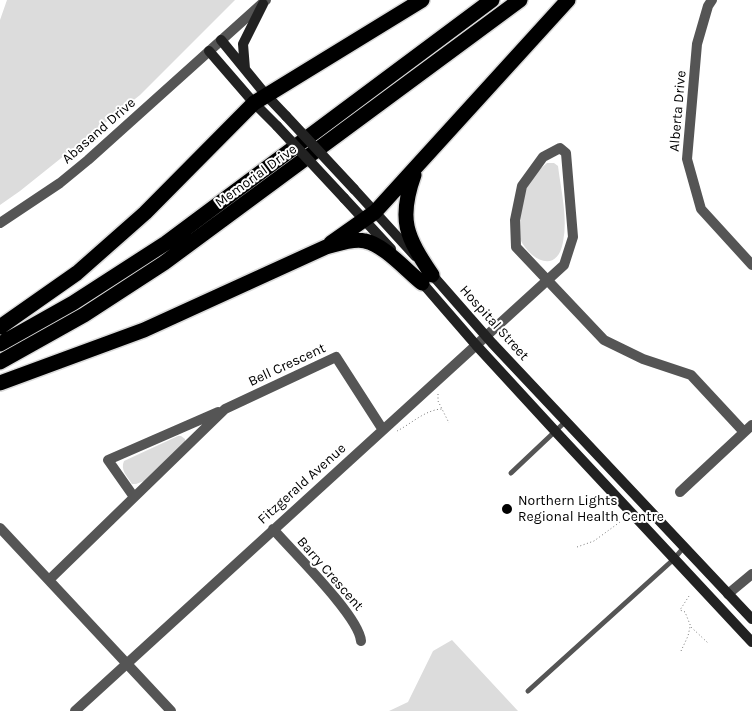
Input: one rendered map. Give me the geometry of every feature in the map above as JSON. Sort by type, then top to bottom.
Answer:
[{"type":"highway","points":[[0,327],[77,273],[139,219],[260,99],[422,0]]},
{"type":"highway","name":"Memorial Drive","points":[[0,344],[73,303],[166,244],[492,0]]},
{"type":"highway","name":"Memorial Drive","points":[[0,362],[84,315],[164,263],[520,0]]},
{"type":"highway","points":[[326,247],[369,216],[417,168],[568,0]]},
{"type":"highway","points":[[417,168],[406,196],[405,223],[427,279]]},
{"type":"highway","points":[[0,383],[144,330],[326,247],[365,240],[378,246],[427,279]]},
{"type":"main road","points":[[246,70],[243,44],[264,2]]},
{"type":"main road","name":"Hospital Street","points":[[222,40],[246,70],[260,99],[277,126],[344,198],[369,216],[427,279],[486,336],[752,619]]},
{"type":"main road","points":[[209,51],[260,99]]},
{"type":"main road","name":"Hospital Street","points":[[260,99],[286,116],[354,189],[369,216]]},
{"type":"main road","name":"Hospital Street","points":[[427,279],[476,345],[752,642]]},
{"type":"street","name":"Alberta Drive","points":[[712,0],[708,6],[698,44],[688,159],[701,209],[752,265]]},
{"type":"street","name":"Abasand Drive","points":[[0,223],[60,183],[81,166],[264,2]]},
{"type":"street","points":[[548,280],[564,265],[573,237],[566,152],[560,148],[544,157],[522,186],[515,220],[516,247],[604,340],[643,359],[692,375],[748,429],[680,492]]},
{"type":"street","name":"Fitzgerald Avenue","points":[[75,711],[548,280]]},
{"type":"street","name":"Bell Crescent","points":[[134,497],[108,460],[225,409],[336,357],[385,428]]},
{"type":"street","name":"Bell Crescent","points":[[49,580],[225,409]]},
{"type":"street","points":[[0,528],[171,711]]},
{"type":"street","name":"Barry Crescent","points":[[273,529],[349,614],[360,634],[361,641]]},
{"type":"street","points":[[728,594],[752,574]]},
{"type":"lane","points":[[511,473],[565,422]]},
{"type":"lane","points":[[528,691],[674,560],[684,548]]},
{"type":"path","points":[[437,382],[438,401],[449,423]]},
{"type":"path","points":[[385,428],[397,431],[440,405]]},
{"type":"path","points":[[436,409],[443,409]]},
{"type":"path","points":[[577,547],[594,541],[620,522]]},
{"type":"path","points":[[689,596],[680,610],[685,612],[691,627],[708,643]]},
{"type":"path","points":[[681,651],[691,627]]},
{"type":"shaded area","points":[[7,0],[235,0],[140,95],[0,205],[0,20]]},
{"type":"shaded area","points":[[547,163],[554,163],[558,166],[565,224],[560,252],[555,258],[543,261],[536,258],[524,247],[519,235],[519,222],[523,193],[532,178]]},
{"type":"shaded area","points":[[178,436],[185,439],[185,442],[144,481],[132,484],[123,470],[124,461]]},
{"type":"shaded area","points":[[452,640],[518,711],[389,711],[408,702],[433,651]]},
{"type":"place","name":"Northern Lights Regional Health Centre","points":[[507,509]]}]
